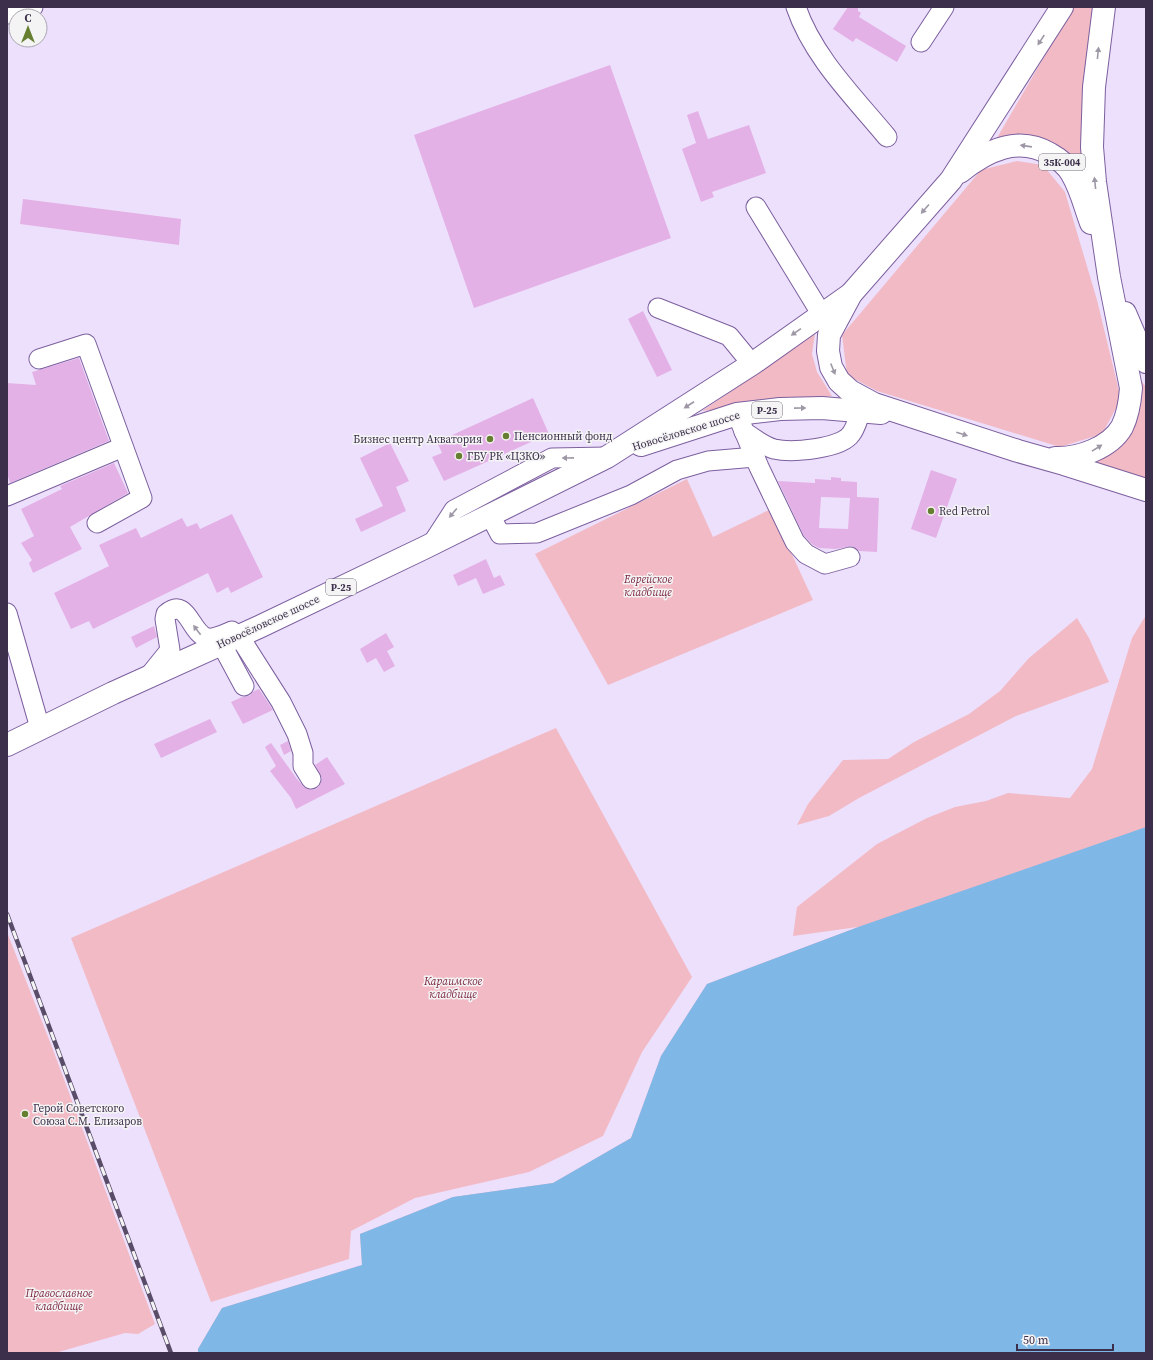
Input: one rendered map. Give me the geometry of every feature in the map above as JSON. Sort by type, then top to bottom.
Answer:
[{"type":"main road","points":[[951,180],[1062,7]]},
{"type":"main road","points":[[1104,7],[1094,87],[1092,147],[1095,182],[1109,277]]},
{"type":"main road","name":"35К-004","points":[[1146,362],[1109,277],[1080,192],[1072,174],[1060,160],[1041,148],[1020,145],[1001,148],[976,159],[951,180],[851,294],[829,335],[829,356],[838,381],[850,391],[874,404],[925,422],[1146,490]]},
{"type":"main road","name":"35К-004","points":[[1018,451],[1057,458],[1090,453],[1114,437],[1122,427],[1130,402],[1131,388],[1109,277]]},
{"type":"main road","name":"Новосёловское шоссе","points":[[7,745],[149,676],[259,627],[432,544],[610,455],[752,364],[851,294]]},
{"type":"main road","name":"Новосёловское шоссе","points":[[610,455],[741,423],[780,409],[822,408],[861,411],[925,422]]},
{"type":"street","points":[[7,14],[32,7]]},
{"type":"street","points":[[796,7],[802,25],[830,69],[887,137]]},
{"type":"street","points":[[921,42],[944,7]]},
{"type":"street","points":[[756,207],[822,315]]},
{"type":"street","points":[[658,308],[729,336],[752,364]]},
{"type":"street","points":[[39,359],[86,344],[142,498],[97,523]]},
{"type":"street","points":[[741,423],[762,444],[775,449],[798,450],[822,448],[836,444],[851,434],[861,411]]},
{"type":"street","points":[[741,423],[755,457],[798,546],[806,554],[825,564],[850,558]]},
{"type":"street","points":[[7,496],[123,447]]},
{"type":"street","points":[[432,544],[454,510],[552,458],[610,455]]},
{"type":"street","points":[[490,515],[500,534],[537,533],[631,495],[677,470],[708,461],[755,457]]},
{"type":"street","points":[[149,676],[170,650],[165,619],[166,614],[171,609],[178,609],[185,613],[200,634],[203,637],[210,639],[244,628],[259,627]]},
{"type":"street","points":[[7,613],[40,728]]},
{"type":"street","points":[[231,640],[244,686]]},
{"type":"street","points":[[231,640],[281,702],[297,734],[303,753],[303,766],[311,779]]},
{"type":"green space","points":[[1073,7],[1096,7],[1081,175],[994,143]]},
{"type":"green space","points":[[1017,161],[1043,165],[1065,192],[1097,300],[1121,399],[1102,434],[1060,447],[877,391],[847,375],[842,335],[981,170]]},
{"type":"green space","points":[[815,334],[812,354],[817,372],[832,396],[702,411]]},
{"type":"green space","points":[[1137,375],[1146,387],[1146,485],[1082,465],[1122,441]]},
{"type":"green space","name":"Еврейское кладбище","points":[[687,479],[713,537],[771,509],[813,600],[608,685],[535,554]]},
{"type":"green space","points":[[1146,615],[1146,886],[1129,913],[198,1353],[198,1349],[222,1308],[362,1265],[360,1234],[453,1197],[553,1183],[631,1138],[661,1056],[707,984],[858,927],[793,936],[797,907],[877,844],[927,818],[955,807],[986,801],[1008,793],[1070,798],[1092,769],[1132,638]]},
{"type":"green space","points":[[1077,618],[1089,638],[1109,682],[1016,716],[859,798],[829,816],[797,825],[808,804],[843,760],[888,759],[914,742],[969,714],[1000,691],[1029,658]]},
{"type":"green space","name":"Караимское кладбище","points":[[556,728],[692,977],[642,1052],[603,1136],[529,1172],[415,1198],[351,1231],[349,1259],[211,1302],[71,938]]},
{"type":"green space","name":"Православное кладбище","points":[[7,932],[52,1047],[155,1324],[138,1334],[125,1333],[55,1353],[7,1353]]},
{"type":"water","points":[[1146,827],[1146,1353],[198,1353],[198,1349],[222,1308],[362,1265],[360,1234],[453,1197],[553,1183],[631,1138],[661,1056],[707,984],[861,926]]},
{"type":"building","points":[[848,7],[858,7],[858,11],[861,13],[859,17],[906,46],[897,62],[856,38],[853,42],[833,29]]},
{"type":"building","points":[[610,65],[671,238],[474,308],[414,135]]},
{"type":"building","points":[[698,111],[708,139],[749,125],[766,173],[712,192],[714,197],[701,202],[682,149],[696,143],[687,115]]},
{"type":"building","points":[[23,199],[181,219],[179,245],[20,224]]},
{"type":"building","points":[[643,311],[672,370],[657,377],[628,319]]},
{"type":"building","points":[[79,358],[109,441],[10,483],[7,473],[7,383],[36,385],[32,372]]},
{"type":"building","name":"Бизнес центр Акватория","points":[[533,398],[549,434],[444,481],[432,457],[442,453],[437,442]]},
{"type":"building","points":[[390,443],[409,481],[396,487],[406,511],[361,532],[355,519],[383,506],[360,458]]},
{"type":"building","points":[[114,463],[128,493],[70,527],[82,549],[33,573],[29,563],[32,560],[21,543],[34,536],[21,509],[62,489],[60,486]]},
{"type":"building","name":"Red Petrol","points":[[931,470],[957,479],[936,538],[911,529]]},
{"type":"building","points":[[831,477],[841,478],[841,481],[857,482],[857,497],[879,498],[877,552],[859,551],[852,546],[836,549],[819,548],[813,545],[804,536],[778,481],[815,483],[815,479],[831,480]],"holes":[[[821,497],[850,498],[848,529],[819,528]]]},
{"type":"building","points":[[232,514],[263,577],[231,593],[228,587],[217,593],[208,573],[93,629],[89,621],[71,629],[54,593],[109,566],[99,545],[136,528],[141,538],[182,518],[187,527],[197,523],[200,529]]},
{"type":"building","points":[[486,559],[494,578],[500,575],[505,585],[483,594],[476,578],[458,586],[453,575]]},
{"type":"building","points":[[154,626],[157,637],[136,648],[131,637]]},
{"type":"building","points":[[386,633],[394,647],[387,651],[395,666],[384,672],[376,658],[367,663],[360,649]]},
{"type":"building","points":[[259,689],[273,710],[243,724],[231,702],[242,697],[249,696],[254,691]]},
{"type":"building","points":[[210,719],[217,732],[161,758],[154,744]]},
{"type":"building","points":[[288,741],[291,751],[284,755],[280,745]]},
{"type":"building","points":[[271,743],[305,788],[312,790],[316,789],[320,785],[322,778],[315,765],[327,757],[345,784],[296,809],[291,798],[270,771],[276,766],[265,747]]},
{"type":"railway","points":[[7,914],[171,1353]]},
{"type":"place","name":"Пенсионный фонд","points":[[506,436]]},
{"type":"place","name":"Бизнес центр Акватория","points":[[490,439]]},
{"type":"place","name":"ГБУ РК «ЦЗКО»","points":[[459,456]]},
{"type":"place","name":"Red Petrol","points":[[931,511]]},
{"type":"place","name":"Герой Советского Союза С.М. Елизаров","points":[[25,1114]]}]
